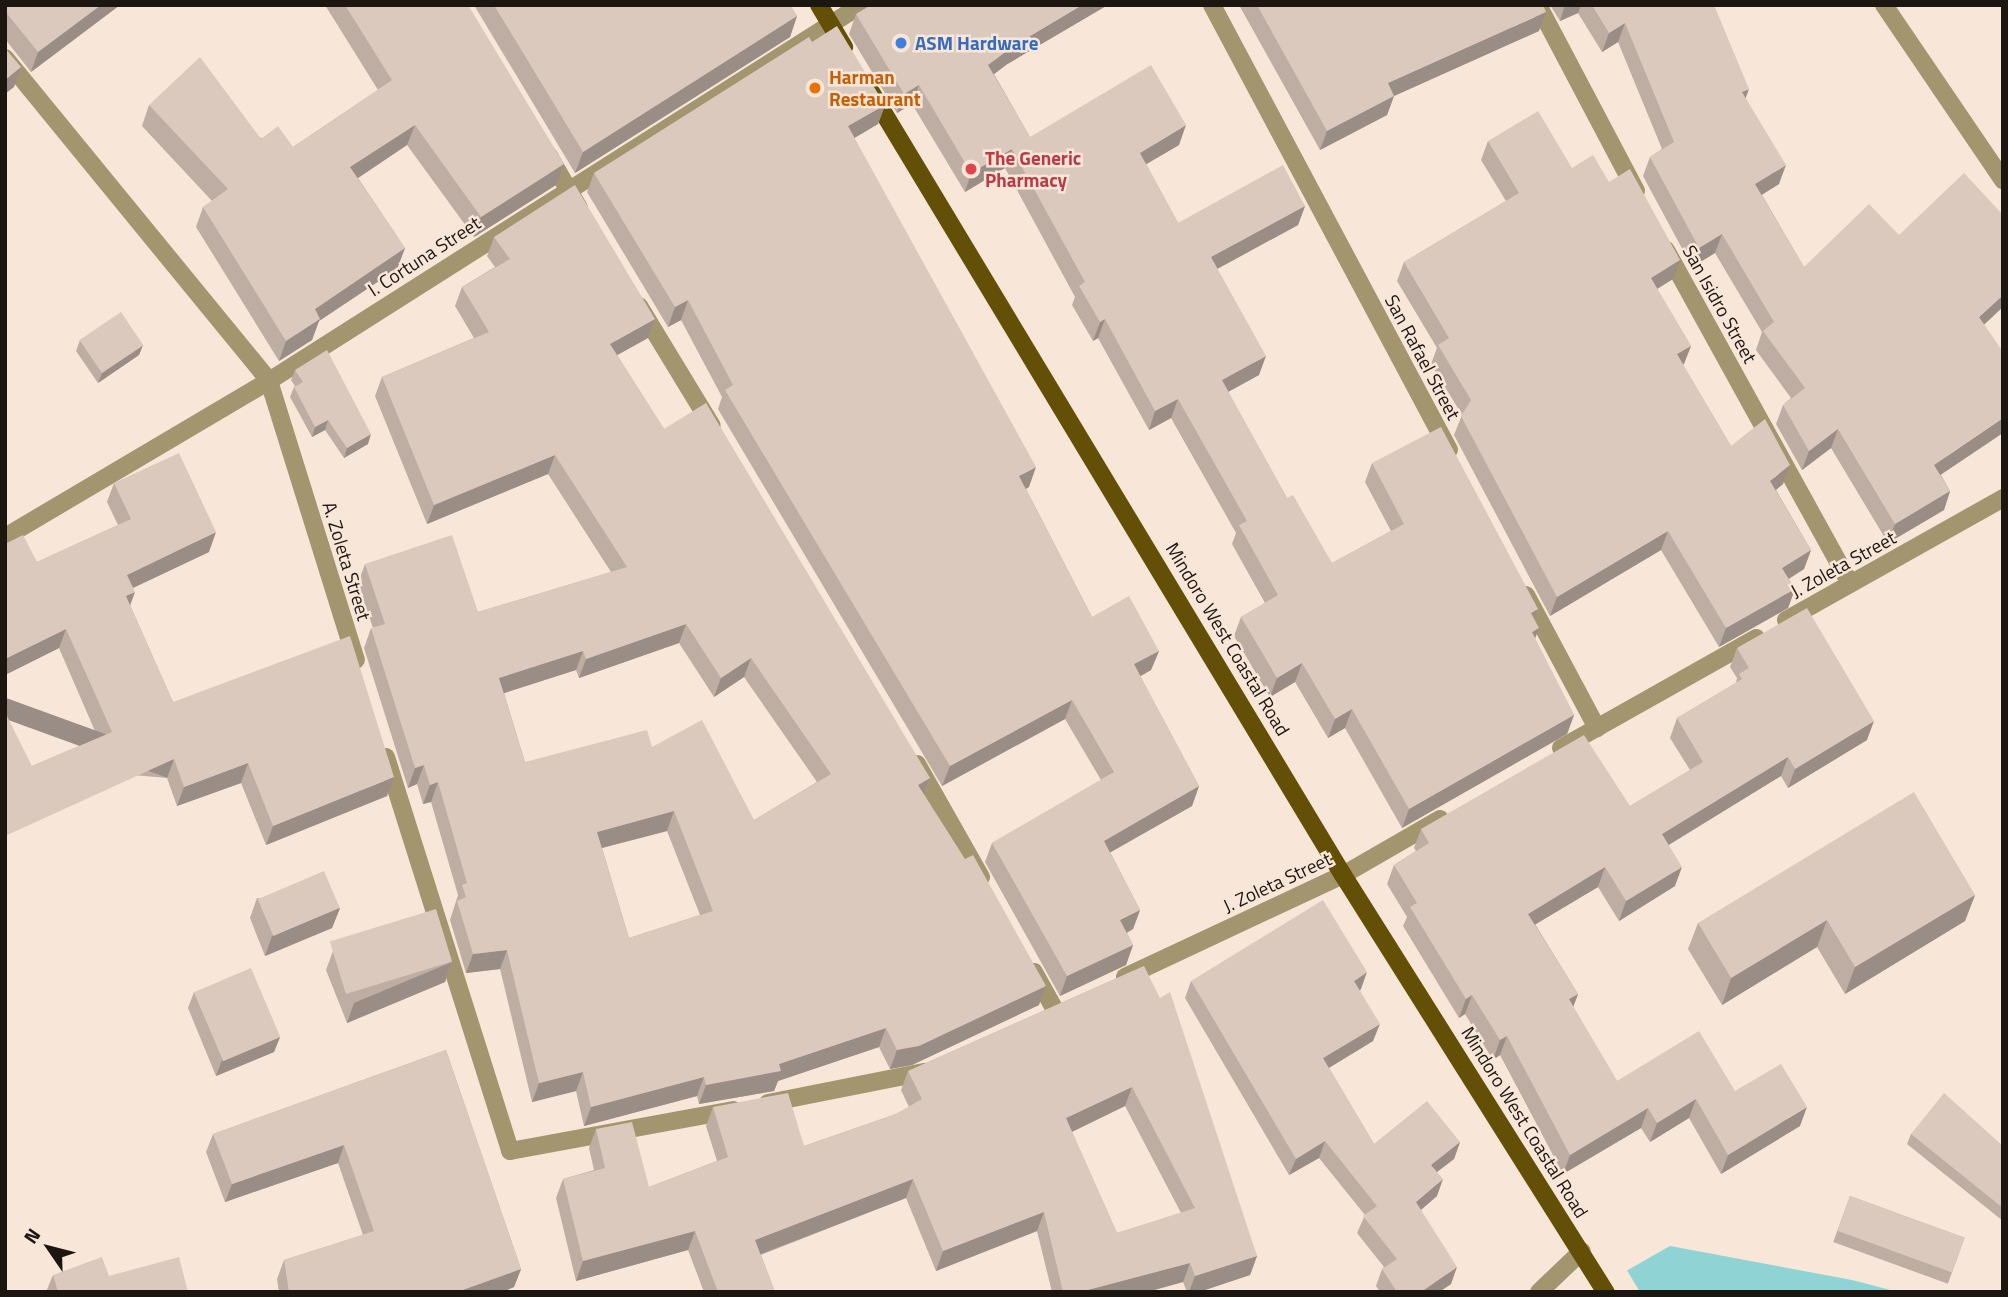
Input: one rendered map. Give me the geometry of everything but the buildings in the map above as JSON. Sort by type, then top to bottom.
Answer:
[{"type":"main road","name":"Mindoro West Coastal Road","points":[[819,5],[1343,875],[1602,1286]]},
{"type":"street","name":"I. Cortuna Street","points":[[5,537],[269,381],[861,5]]},
{"type":"street","name":"San Rafael Street","points":[[1212,5],[1460,471]]},
{"type":"street","name":"San Isidro Street","points":[[1538,5],[1651,220],[1850,584]]},
{"type":"street","points":[[1884,5],[2003,180]]},
{"type":"street","name":"A. Zoleta Street","points":[[5,58],[269,381],[360,673]]},
{"type":"street","points":[[541,143],[590,224]]},
{"type":"street","points":[[625,284],[726,449]]},
{"type":"street","name":"J. Zoleta Street","points":[[1548,756],[2003,498]]},
{"type":"street","points":[[1518,581],[1597,728]]},
{"type":"street","points":[[381,740],[510,1151],[916,1076],[939,1065]]},
{"type":"street","points":[[906,744],[994,901]]},
{"type":"street","name":"J. Zoleta Street","points":[[1105,986],[1343,875],[1464,805]]},
{"type":"street","points":[[1021,949],[1062,1007],[1032,1021]]},
{"type":"street","points":[[1539,1292],[1582,1251]]},
{"type":"water","points":[[1670,1246],[1852,1280],[1898,1292],[1589,1292]]},
{"type":"pier","points":[[1625,1267],[1640,1292],[1585,1292],[1587,1289]]},
{"type":"place","name":"ASM Hardware","points":[[901,43]]},
{"type":"place","name":"Harman Restaurant","points":[[815,88]]},
{"type":"place","name":"The Generic Pharmacy","points":[[971,169]]}]
